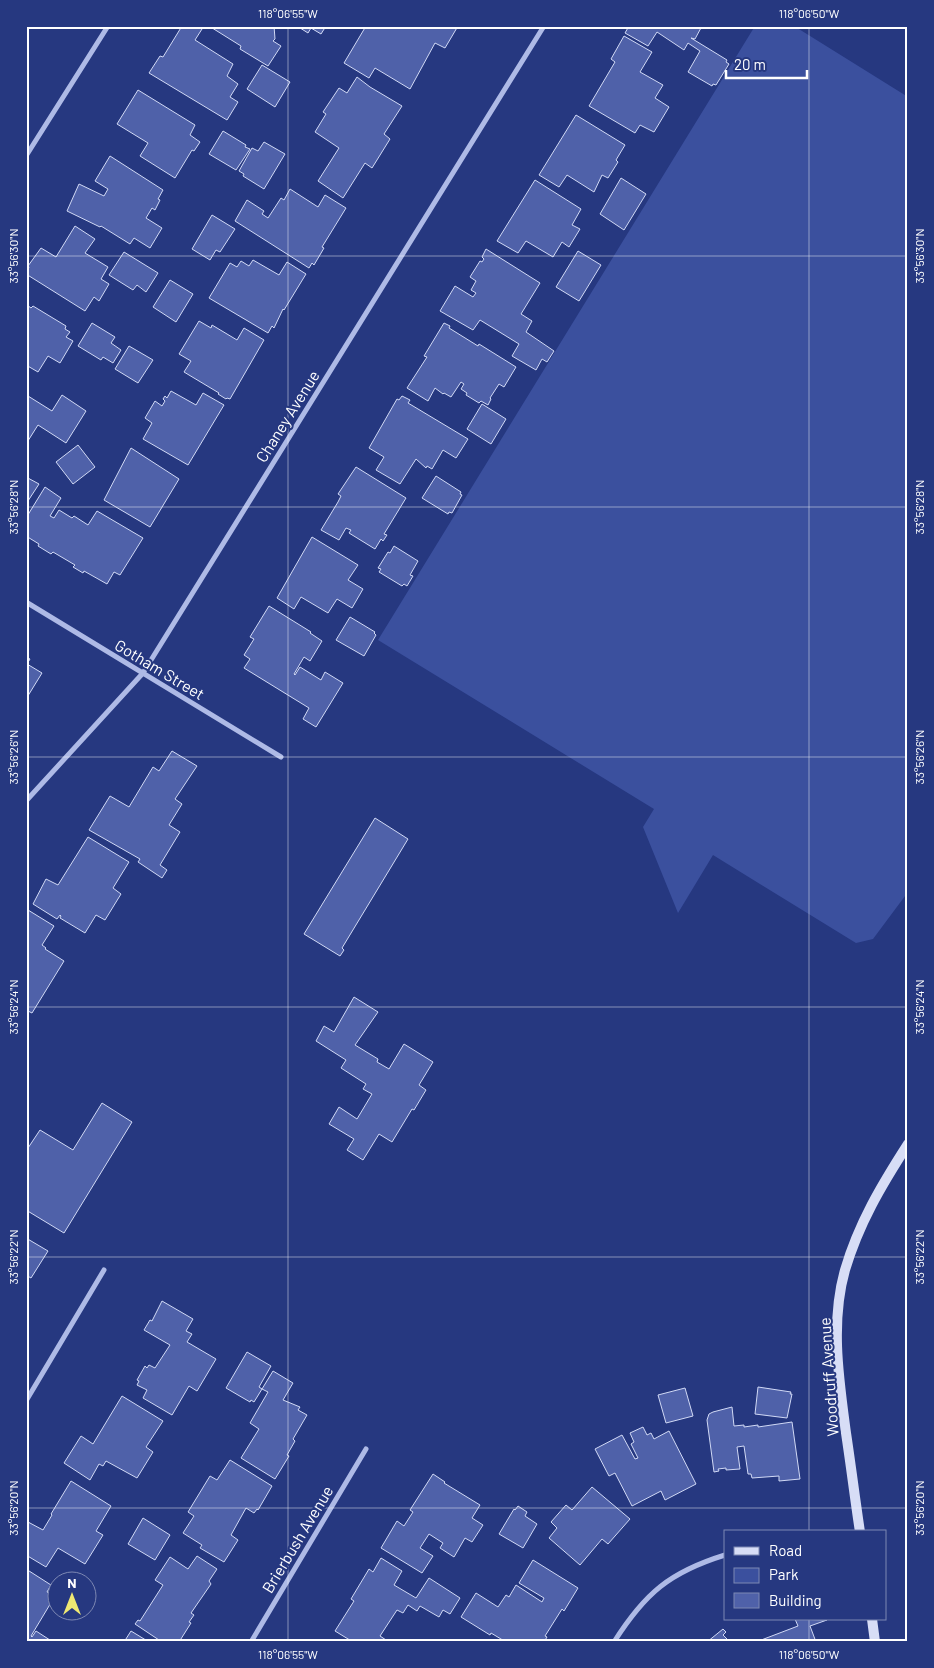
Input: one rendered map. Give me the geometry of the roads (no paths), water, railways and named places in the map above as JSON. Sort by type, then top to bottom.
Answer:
[{"type":"street","points":[[26,156],[108,26]]},
{"type":"street","name":"Chaney Avenue","points":[[26,801],[143,673],[544,26]]},
{"type":"street","name":"Gotham Street","points":[[26,602],[281,757]]},
{"type":"street","name":"Woodruff Avenue","points":[[860,1530],[841,1397],[837,1327],[840,1299],[845,1272],[859,1231],[877,1194],[908,1144]]},
{"type":"street","points":[[26,1402],[104,1270]]},
{"type":"street","name":"Brierbush Avenue","points":[[251,1642],[366,1449]]},
{"type":"street","points":[[614,1642],[638,1607],[667,1580],[693,1566],[724,1555]]},
{"type":"street","points":[[872,1620],[875,1642]]}]
